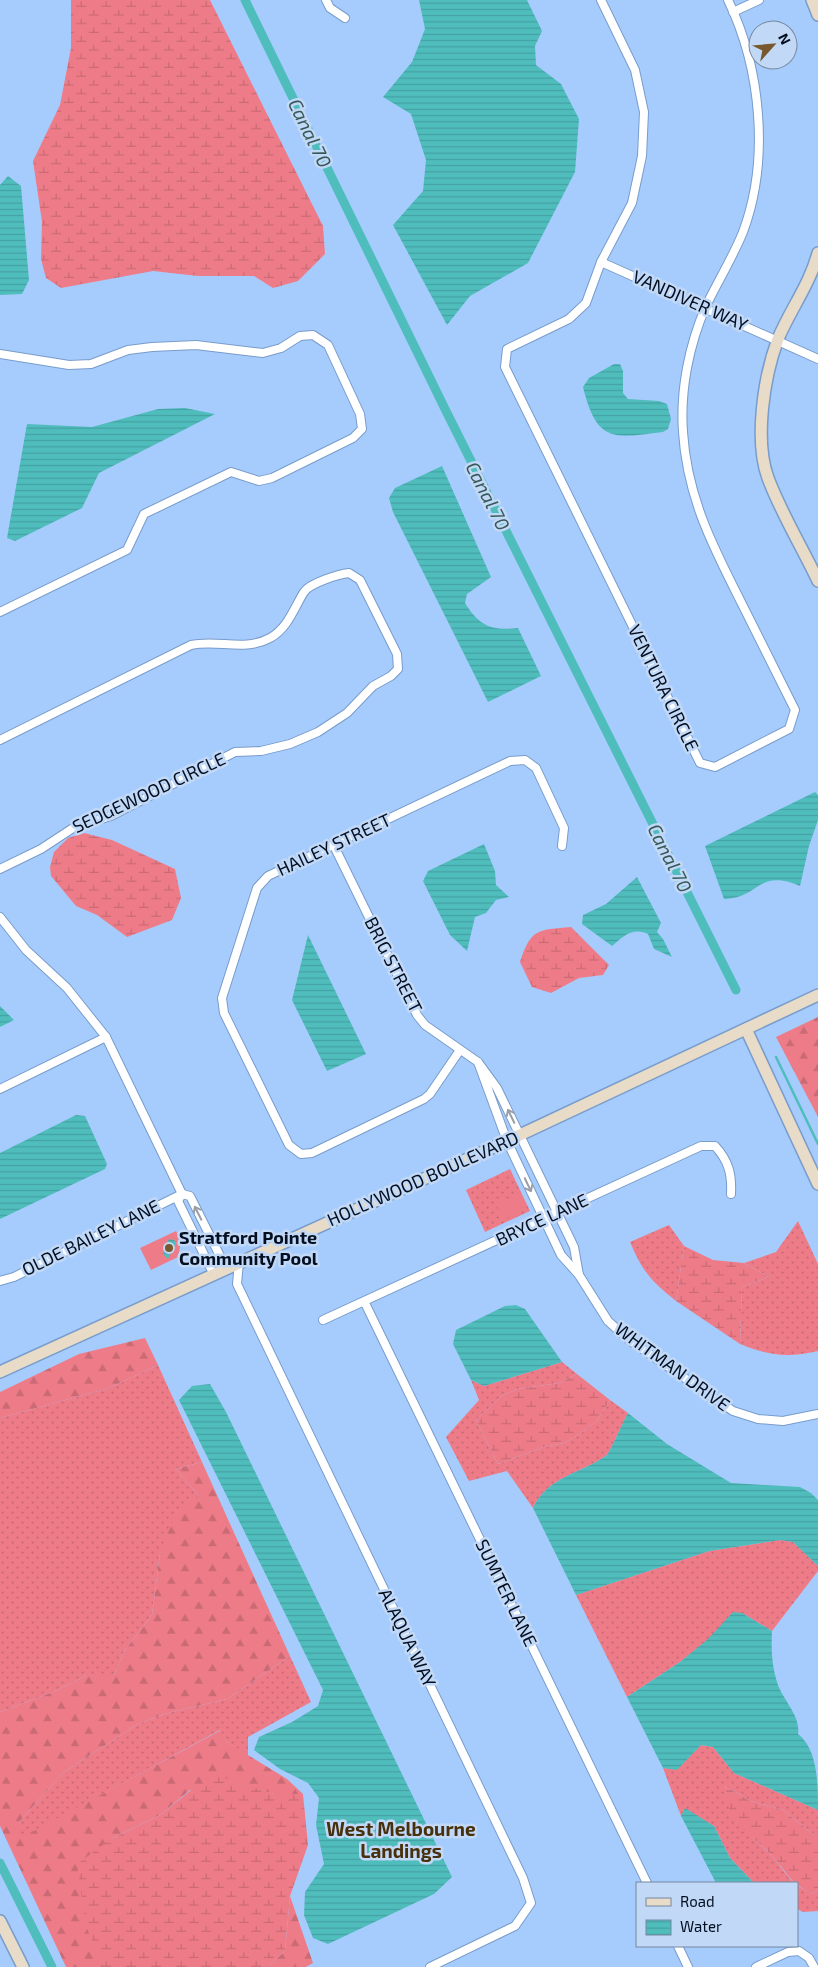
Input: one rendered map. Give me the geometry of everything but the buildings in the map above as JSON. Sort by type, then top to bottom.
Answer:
[{"type":"street","points":[[326,0],[330,8],[345,18]]},
{"type":"street","points":[[601,0],[635,70],[644,112],[642,156],[632,203],[601,262]]},
{"type":"street","points":[[706,308],[743,232],[754,192],[760,123],[753,73],[728,0]]},
{"type":"street","points":[[733,12],[759,0]]},
{"type":"street","points":[[812,0],[818,16]]},
{"type":"street","points":[[818,253],[814,267],[778,340],[764,388],[761,434],[767,477],[818,581]]},
{"type":"street","name":"VENTURA CIRCLE","points":[[601,262],[586,303],[569,320],[507,349],[505,367],[700,763],[715,767],[789,729],[795,710],[706,533],[690,483],[683,431],[684,388],[692,345],[706,308]]},
{"type":"street","name":"VANDIVER WAY","points":[[601,262],[818,359]]},
{"type":"street","points":[[0,354],[69,365],[91,364],[128,350],[152,347],[196,345],[263,353],[281,348],[300,336],[313,335],[328,345],[360,414],[362,428],[353,438],[272,478],[260,481],[231,472],[144,514],[127,550],[0,612]]},
{"type":"street","name":"SEDGEWOOD CIRCLE","points":[[0,740],[191,645],[206,642],[236,647],[271,638],[286,623],[305,590],[338,574],[349,573],[360,580],[397,654],[398,669],[391,676],[373,686],[347,713],[318,732],[290,744],[262,751],[235,752],[110,816],[73,828],[41,849],[0,869]]},
{"type":"street","name":"HAILEY STREET","points":[[460,1050],[430,1094],[424,1099],[312,1152],[301,1154],[290,1145],[224,1013],[222,998],[257,888],[268,876],[510,761],[525,760],[536,768],[564,828],[562,846]]},
{"type":"street","name":"BRIG STREET","points":[[334,846],[417,1015],[425,1025],[478,1062],[497,1088],[520,1135]]},
{"type":"street","points":[[0,917],[26,950],[67,988],[106,1037],[182,1194]]},
{"type":"street","name":"HOLLYWOOD BOULEVARD","points":[[0,1372],[213,1273],[507,1141],[818,995]]},
{"type":"street","points":[[746,1029],[818,1184]]},
{"type":"street","points":[[0,1089],[106,1037]]},
{"type":"street","points":[[478,1062],[507,1141]]},
{"type":"street","name":"WHITMAN DRIVE","points":[[520,1135],[574,1247],[579,1275]]},
{"type":"street","name":"WHITMAN DRIVE","points":[[507,1141],[561,1255],[579,1275],[608,1321],[629,1340],[733,1411],[758,1419],[783,1421],[818,1414]]},
{"type":"street","name":"BRYCE LANE","points":[[322,1320],[365,1303],[701,1146],[715,1146],[722,1154],[732,1174],[731,1194]]},
{"type":"street","points":[[182,1194],[190,1196],[226,1268]]},
{"type":"street","points":[[182,1194],[178,1201],[213,1273]]},
{"type":"street","name":"OLDE BAILEY LANE","points":[[0,1281],[14,1277],[182,1194]]},
{"type":"street","name":"ALAQUA WAY","points":[[240,1262],[237,1284],[519,1870],[531,1903],[515,1926],[430,1967]]},
{"type":"street","name":"SUMTER LANE","points":[[365,1303],[647,1882]]},
{"type":"street","points":[[0,1921],[23,1967]]},
{"type":"street","points":[[678,1947],[688,1967]]},
{"type":"street","points":[[756,1967],[788,1952],[799,1950],[809,1958],[814,1967]]},
{"type":"green space","points":[[71,0],[210,0],[323,226],[325,254],[298,281],[273,288],[254,276],[198,276],[153,271],[61,288],[46,278],[41,259],[42,222],[33,161],[60,105],[71,48]]},
{"type":"green space","points":[[84,833],[112,840],[175,869],[181,898],[172,920],[127,937],[97,915],[76,906],[51,876],[50,867],[54,852],[68,838]]},
{"type":"green space","points":[[571,927],[609,965],[603,975],[579,978],[551,993],[532,987],[520,962],[528,943],[532,937],[543,930]]},
{"type":"green space","points":[[818,1017],[818,1117],[776,1037]]},
{"type":"green space","points":[[510,1169],[530,1211],[485,1232],[466,1190]]},
{"type":"green space","points":[[520,1193],[526,1207],[525,1210],[503,1220],[496,1204]]},
{"type":"green space","points":[[798,1221],[818,1264],[818,1351],[797,1355],[778,1355],[740,1344],[742,1287],[769,1277],[744,1263],[776,1252]]},
{"type":"green space","points":[[669,1225],[684,1246],[676,1301],[648,1275],[630,1242]]},
{"type":"green space","points":[[176,1231],[181,1241],[178,1257],[151,1270],[140,1248]]},
{"type":"green space","points":[[684,1246],[713,1260],[744,1263],[769,1277],[742,1287],[740,1344],[676,1301]]},
{"type":"green space","points":[[145,1338],[158,1365],[109,1388],[0,1418],[0,1392],[79,1354]]},
{"type":"green space","points":[[562,1362],[577,1374],[559,1383],[518,1389],[503,1395],[476,1420],[498,1464],[544,1447],[564,1443],[578,1435],[597,1421],[610,1400],[628,1413],[607,1455],[556,1482],[539,1497],[533,1508],[507,1471],[469,1481],[446,1437],[479,1400],[471,1380],[484,1386]]},
{"type":"green space","points":[[158,1365],[202,1462],[176,1469],[199,1496],[160,1553],[152,1615],[125,1650],[114,1675],[87,1675],[53,1692],[0,1712],[0,1418],[109,1388]]},
{"type":"green space","points":[[577,1374],[610,1400],[597,1421],[564,1443],[544,1447],[498,1464],[476,1420],[503,1395],[518,1389],[559,1383]]},
{"type":"green space","points":[[202,1462],[290,1656],[227,1699],[164,1714],[138,1724],[64,1772],[19,1822],[19,1839],[221,1730],[227,1742],[287,1779],[303,1794],[274,1794],[249,1787],[190,1790],[160,1815],[111,1839],[103,1967],[66,1967],[0,1826],[0,1712],[53,1692],[87,1675],[114,1675],[125,1650],[152,1615],[160,1553],[175,1514],[199,1496],[176,1469]]},
{"type":"green space","points":[[780,1540],[793,1542],[818,1566],[818,1571],[772,1631],[742,1613],[680,1662],[627,1697],[576,1595],[709,1551]]},
{"type":"green space","points":[[290,1656],[311,1702],[248,1737],[248,1756],[227,1742],[220,1730],[19,1840],[19,1822],[64,1772],[138,1724],[164,1714],[227,1699]]},
{"type":"green space","points":[[701,1745],[713,1747],[734,1773],[818,1810],[818,1838],[783,1810],[751,1801],[725,1786],[735,1817],[745,1831],[772,1857],[793,1882],[753,1882],[730,1858],[714,1826],[685,1809],[681,1816],[663,1768],[677,1769]]},
{"type":"green space","points":[[219,1776],[274,1794],[303,1794],[308,1845],[290,1896],[285,1951],[267,1967],[103,1967],[86,1926],[77,1864],[111,1839],[160,1815],[191,1790]]},
{"type":"green space","points":[[725,1786],[751,1801],[783,1810],[818,1838],[818,1889],[813,1894],[799,1886],[798,1882],[793,1881],[770,1854],[738,1824],[729,1809]]},
{"type":"green space","points":[[798,1886],[813,1894],[818,1889],[818,1911],[803,1912],[798,1910]]},
{"type":"green space","points":[[290,1896],[313,1963],[306,1967],[267,1967],[285,1951]]},
{"type":"water","points":[[419,0],[527,0],[542,31],[535,46],[536,65],[561,84],[579,119],[575,172],[528,263],[470,296],[447,325],[393,225],[423,191],[426,160],[411,114],[383,97],[412,62],[425,29]]},
{"type":"water","points":[[8,176],[21,186],[29,280],[22,294],[0,295],[0,185]]},
{"type":"water","points":[[614,364],[620,364],[623,371],[623,393],[628,399],[659,401],[667,404],[671,419],[668,429],[663,432],[632,436],[610,433],[602,428],[588,406],[583,387],[589,378]]},
{"type":"water","points":[[185,408],[215,414],[99,473],[82,508],[15,541],[7,538],[27,424],[92,427],[158,409]]},
{"type":"water","points":[[442,466],[491,577],[467,594],[465,603],[481,622],[487,625],[501,629],[518,628],[541,676],[488,702],[393,512],[389,498],[395,488]]},
{"type":"water","points":[[815,792],[818,795],[818,820],[809,846],[800,886],[786,881],[775,880],[760,885],[745,894],[724,899],[705,846]]},
{"type":"water","points":[[484,844],[495,871],[496,885],[509,897],[496,900],[486,913],[475,917],[467,951],[450,935],[423,881],[428,871]]},
{"type":"water","points":[[637,877],[661,923],[657,932],[663,939],[672,957],[654,949],[648,934],[633,932],[624,936],[612,946],[582,924],[583,915],[606,904]]},
{"type":"water","points":[[308,935],[366,1054],[327,1071],[292,1000]]},
{"type":"water","points":[[0,1006],[14,1020],[0,1027]]},
{"type":"water","points":[[76,1115],[85,1116],[107,1164],[105,1169],[0,1219],[0,1153]]},
{"type":"water","name":"Stratford Pointe Community Pool","points":[[169,1239],[174,1240],[176,1243],[168,1259],[163,1254]]},
{"type":"water","points":[[516,1305],[525,1309],[562,1362],[484,1386],[471,1380],[453,1344],[456,1330],[505,1306]]},
{"type":"water","points":[[210,1384],[226,1412],[452,1877],[434,1894],[328,1944],[313,1938],[304,1915],[305,1892],[324,1864],[316,1825],[319,1798],[308,1783],[280,1769],[254,1750],[259,1737],[292,1722],[318,1706],[323,1690],[179,1400],[192,1386]]},
{"type":"water","points":[[628,1413],[667,1444],[731,1483],[800,1487],[811,1493],[818,1500],[818,1566],[793,1542],[780,1540],[709,1551],[576,1595],[533,1508],[539,1497],[556,1482],[607,1455]]},
{"type":"water","points":[[733,1612],[742,1613],[772,1631],[774,1672],[778,1685],[795,1715],[798,1734],[810,1749],[813,1758],[817,1779],[818,1810],[734,1773],[713,1747],[701,1745],[677,1770],[663,1768],[627,1697],[680,1662],[708,1639]]},
{"type":"water","points":[[685,1808],[714,1826],[730,1858],[753,1882],[715,1882],[681,1816]]},
{"type":"waterway","name":"Canal 70","points":[[245,0],[446,411],[736,990]]},
{"type":"waterway","points":[[776,1057],[818,1144]]},
{"type":"waterway","points":[[0,1863],[52,1967]]},
{"type":"place","name":"Stratford Pointe Community Pool","points":[[169,1248]]},
{"type":"district","name":"West Melbourne Landings","points":[[401,1840]]}]
